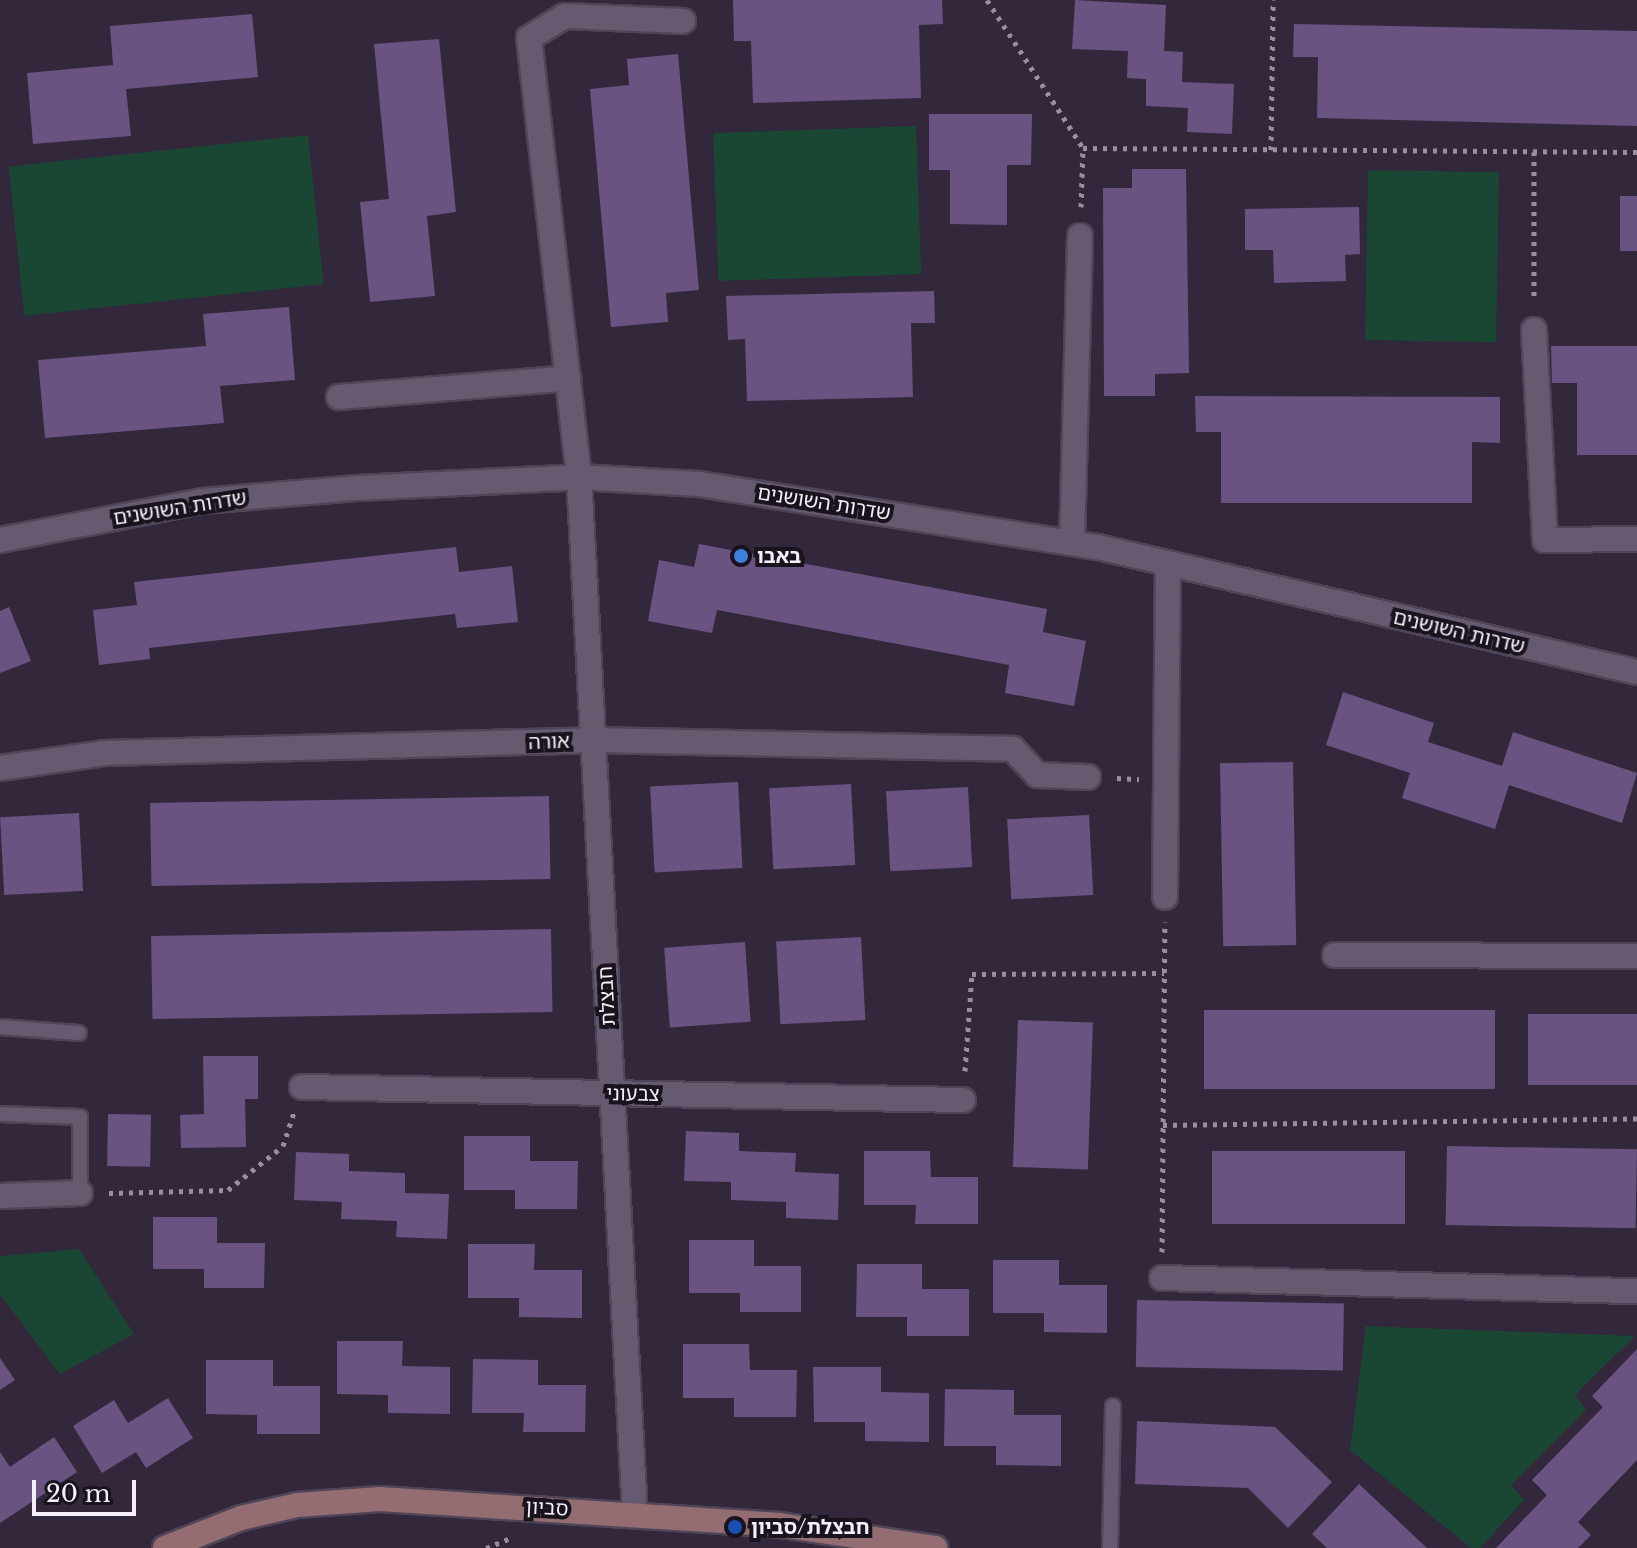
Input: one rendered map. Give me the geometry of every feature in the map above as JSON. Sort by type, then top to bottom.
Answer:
[{"type":"street","name":"חבצלת","points":[[635,1514],[579,477],[529,38],[565,16],[683,21]]},
{"type":"street","points":[[1072,543],[1080,236]]},
{"type":"street","points":[[1534,330],[1545,540],[1637,539]]},
{"type":"street","points":[[339,397],[568,378]]},
{"type":"street","name":"שדרות השושנים","points":[[0,540],[202,501],[579,477],[699,484],[1072,543],[1637,672]]},
{"type":"street","points":[[1165,897],[1168,566]]},
{"type":"street","name":"אורה","points":[[0,768],[104,753],[593,740],[1013,749],[1037,775],[1088,777]]},
{"type":"street","points":[[1335,955],[1637,956]]},
{"type":"street","name":"צבעוני","points":[[302,1087],[963,1100]]},
{"type":"street","points":[[0,1196],[80,1193]]},
{"type":"street","points":[[1162,1278],[1637,1291]]},
{"type":"street","name":"סביון","points":[[165,1548],[241,1518],[311,1504],[380,1499],[780,1525],[935,1548]]},
{"type":"lane","points":[[0,1027],[79,1033]]},
{"type":"lane","points":[[0,1114],[80,1117],[80,1193]]},
{"type":"lane","points":[[1110,1548],[1113,1406]]},
{"type":"path","points":[[987,0],[1083,148],[1080,236]]},
{"type":"path","points":[[1271,150],[1273,0]]},
{"type":"path","points":[[1083,148],[1637,152]]},
{"type":"path","points":[[1534,152],[1534,330]]},
{"type":"path","points":[[1088,777],[1166,780]]},
{"type":"path","points":[[1162,1278],[1165,897]]},
{"type":"path","points":[[963,1100],[972,974],[1164,973]]},
{"type":"path","points":[[80,1193],[212,1192],[236,1186],[283,1146],[302,1087]]},
{"type":"path","points":[[1163,1125],[1637,1118]]},
{"type":"green space","points":[[916,126],[921,274],[718,281],[713,133]]},
{"type":"green space","points":[[308,135],[324,284],[24,316],[9,166]]},
{"type":"green space","points":[[1368,170],[1499,172],[1496,342],[1365,340]]},
{"type":"green space","points":[[79,1249],[134,1334],[60,1374],[0,1294],[0,1256]]},
{"type":"green space","points":[[1366,1326],[1635,1336],[1575,1395],[1586,1410],[1511,1485],[1524,1500],[1480,1548],[1471,1548],[1350,1450]]},
{"type":"building","points":[[733,0],[942,0],[943,24],[919,25],[921,98],[753,103],[751,41],[734,41]]},
{"type":"building","points":[[1075,0],[1166,5],[1164,51],[1183,52],[1182,82],[1234,84],[1232,134],[1187,132],[1188,108],[1146,106],[1146,79],[1127,78],[1128,51],[1072,49]]},
{"type":"building","points":[[252,14],[258,77],[126,89],[131,136],[33,144],[27,73],[113,65],[110,26]]},
{"type":"building","points":[[1294,24],[1637,31],[1637,126],[1317,118],[1318,57],[1293,57]]},
{"type":"building","points":[[439,39],[456,212],[427,216],[435,296],[370,302],[360,202],[389,199],[374,44]]},
{"type":"building","points":[[678,54],[699,290],[666,293],[668,322],[611,327],[590,89],[629,85],[627,59]]},
{"type":"building","points":[[929,114],[1032,114],[1031,165],[1007,165],[1007,225],[950,224],[950,170],[929,170]]},
{"type":"building","points":[[1132,169],[1186,169],[1189,373],[1155,374],[1155,396],[1104,396],[1103,188],[1132,188]]},
{"type":"building","points":[[1620,196],[1637,196],[1637,251],[1620,251]]},
{"type":"building","points":[[1359,207],[1360,254],[1345,255],[1346,281],[1274,283],[1273,250],[1245,250],[1245,209]]},
{"type":"building","points":[[934,291],[935,323],[911,323],[913,397],[747,401],[745,339],[728,340],[726,296]]},
{"type":"building","points":[[289,307],[295,380],[220,386],[224,423],[45,438],[38,360],[206,346],[203,314]]},
{"type":"building","points":[[1551,346],[1637,346],[1637,455],[1577,455],[1577,383],[1552,383]]},
{"type":"building","points":[[1195,396],[1500,397],[1500,443],[1472,442],[1472,503],[1221,503],[1221,432],[1196,432]]},
{"type":"building","points":[[699,544],[1047,609],[1043,632],[1086,641],[1074,706],[1005,693],[1009,665],[717,610],[712,633],[648,621],[659,560],[694,567]]},
{"type":"building","points":[[456,547],[459,572],[512,566],[518,622],[457,628],[455,614],[149,648],[150,659],[99,665],[93,610],[137,605],[134,582]]},
{"type":"building","points":[[9,607],[31,661],[0,673],[0,611]]},
{"type":"building","points":[[1343,692],[1434,723],[1428,742],[1502,766],[1513,732],[1637,773],[1622,823],[1509,785],[1495,829],[1402,798],[1410,773],[1326,745]]},
{"type":"building","points":[[1293,762],[1296,945],[1223,946],[1220,763]]},
{"type":"building","points":[[738,782],[743,868],[655,872],[650,787]]},
{"type":"building","points":[[851,784],[855,865],[773,869],[769,788]]},
{"type":"building","points":[[968,787],[972,867],[890,871],[886,791]]},
{"type":"building","points":[[549,796],[550,879],[152,886],[150,803]]},
{"type":"building","points":[[79,813],[83,891],[4,895],[0,817]]},
{"type":"building","points":[[1089,815],[1093,895],[1011,899],[1007,819]]},
{"type":"building","points":[[551,929],[552,1012],[153,1019],[151,936]]},
{"type":"building","points":[[861,937],[865,1020],[780,1024],[776,941]]},
{"type":"building","points":[[745,942],[751,1022],[670,1027],[664,948]]},
{"type":"building","points":[[1204,1010],[1495,1010],[1495,1089],[1204,1089]]},
{"type":"building","points":[[1528,1014],[1637,1014],[1637,1085],[1528,1085]]},
{"type":"building","points":[[1018,1020],[1093,1023],[1088,1170],[1013,1167]]},
{"type":"building","points":[[203,1056],[258,1056],[258,1099],[245,1099],[246,1147],[181,1148],[180,1115],[204,1114]]},
{"type":"building","points":[[108,1114],[151,1115],[150,1167],[107,1166]]},
{"type":"building","points":[[686,1131],[739,1133],[739,1151],[796,1153],[795,1172],[839,1174],[838,1220],[786,1218],[786,1202],[731,1200],[731,1182],[684,1181]]},
{"type":"building","points":[[464,1136],[530,1136],[530,1161],[578,1161],[577,1209],[515,1209],[515,1190],[464,1190]]},
{"type":"building","points":[[1447,1146],[1637,1149],[1636,1228],[1446,1225]]},
{"type":"building","points":[[864,1151],[930,1151],[931,1177],[978,1177],[978,1224],[915,1224],[916,1205],[864,1205]]},
{"type":"building","points":[[1212,1151],[1405,1151],[1405,1224],[1212,1224]]},
{"type":"building","points":[[296,1152],[349,1154],[349,1171],[405,1173],[405,1193],[449,1194],[447,1239],[396,1237],[397,1221],[341,1219],[342,1202],[294,1200]]},
{"type":"building","points":[[153,1217],[217,1217],[217,1243],[265,1243],[264,1288],[204,1288],[204,1269],[153,1269]]},
{"type":"building","points":[[689,1240],[754,1240],[754,1266],[801,1266],[801,1312],[740,1312],[740,1293],[689,1293]]},
{"type":"building","points":[[468,1244],[535,1244],[534,1270],[582,1270],[582,1318],[519,1317],[519,1298],[468,1298]]},
{"type":"building","points":[[993,1260],[1059,1260],[1059,1285],[1107,1285],[1107,1333],[1044,1332],[1044,1313],[993,1313]]},
{"type":"building","points":[[857,1264],[922,1264],[922,1289],[969,1289],[969,1336],[907,1336],[907,1317],[856,1317]]},
{"type":"building","points":[[1137,1300],[1344,1304],[1343,1371],[1136,1367]]},
{"type":"building","points":[[337,1341],[403,1341],[402,1366],[450,1367],[450,1414],[388,1413],[388,1395],[337,1394]]},
{"type":"building","points":[[683,1344],[749,1344],[750,1370],[797,1370],[796,1417],[734,1417],[734,1398],[683,1398]]},
{"type":"building","points":[[1637,1349],[1637,1460],[1578,1522],[1591,1535],[1578,1548],[1496,1548],[1547,1495],[1532,1480],[1603,1407],[1592,1396]]},
{"type":"building","points":[[0,1358],[15,1380],[0,1390]]},
{"type":"building","points":[[473,1359],[538,1360],[538,1385],[586,1385],[585,1432],[523,1432],[524,1413],[472,1413]]},
{"type":"building","points":[[206,1360],[273,1360],[273,1386],[320,1386],[320,1434],[257,1434],[257,1415],[206,1414]]},
{"type":"building","points":[[813,1367],[881,1367],[881,1392],[929,1393],[929,1442],[865,1441],[865,1422],[814,1422]]},
{"type":"building","points":[[945,1389],[1014,1390],[1014,1415],[1061,1415],[1061,1466],[996,1465],[996,1446],[944,1446]]},
{"type":"building","points":[[168,1398],[193,1438],[146,1468],[136,1452],[102,1473],[73,1426],[114,1400],[128,1423]]},
{"type":"building","points":[[1137,1421],[1275,1427],[1332,1482],[1288,1528],[1248,1488],[1135,1484]]},
{"type":"building","points":[[54,1437],[77,1472],[0,1523],[0,1452],[10,1467]]},
{"type":"building","points":[[1359,1484],[1427,1548],[1327,1548],[1312,1534]]},
{"type":"place","name":"באבו","points":[[741,556]]},
{"type":"place","name":"חבצלת/סביון","points":[[735,1527]]}]
